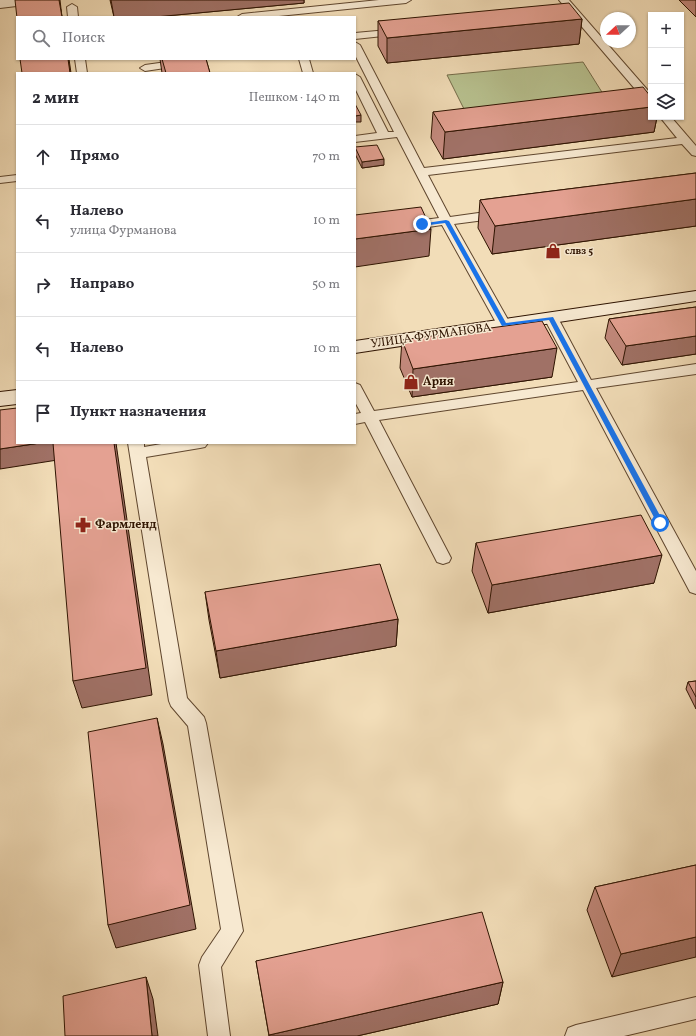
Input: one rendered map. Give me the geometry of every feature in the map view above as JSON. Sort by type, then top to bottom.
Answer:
[{"type":"main road","points":[[0,3],[33,0]]},
{"type":"main road","name":"УЛИЦА ФУРМАНОВА","points":[[356,347],[696,296]]},
{"type":"main road","points":[[0,399],[16,396]]},
{"type":"lane","points":[[266,16],[291,15],[334,4],[406,0]]},
{"type":"lane","points":[[564,0],[574,16],[648,98]]},
{"type":"lane","points":[[334,4],[340,16]]},
{"type":"lane","points":[[72,7],[73,16]]},
{"type":"lane","points":[[356,36],[411,31]]},
{"type":"lane","points":[[356,47],[446,221],[504,325]]},
{"type":"lane","points":[[80,60],[82,72]]},
{"type":"lane","points":[[304,60],[308,72]]},
{"type":"lane","points":[[145,66],[190,62]]},
{"type":"lane","points":[[356,73],[368,71]]},
{"type":"lane","points":[[356,79],[384,136]]},
{"type":"lane","points":[[667,120],[696,153]]},
{"type":"lane","points":[[356,139],[401,134]]},
{"type":"lane","points":[[421,172],[684,140]]},
{"type":"lane","points":[[0,180],[16,178]]},
{"type":"lane","points":[[400,228],[509,213]]},
{"type":"lane","points":[[551,318],[696,587]]},
{"type":"lane","points":[[362,418],[696,369]]},
{"type":"lane","points":[[356,392],[362,418],[443,558]]},
{"type":"lane","points":[[187,444],[137,448],[178,701],[197,723],[232,931],[210,965],[219,1036]]},
{"type":"lane","points":[[576,1036],[696,1008]]},
{"type":"green space","points":[[583,62],[605,97],[465,111],[447,75]]},
{"type":"building","points":[[15,0],[59,0],[62,16],[17,16]]},
{"type":"building","points":[[569,3],[582,19],[387,38],[378,21]]},
{"type":"building","points":[[20,60],[68,60],[70,72],[22,72]]},
{"type":"building","points":[[162,60],[206,60],[210,72],[166,72]]},
{"type":"building","points":[[643,87],[648,93],[648,107],[445,132],[433,112]]},
{"type":"building","points":[[356,106],[361,115],[356,116]]},
{"type":"building","points":[[377,145],[384,159],[362,162],[356,147]]},
{"type":"building","points":[[696,173],[696,199],[495,226],[480,200]]},
{"type":"building","points":[[421,207],[431,229],[356,239],[356,215]]},
{"type":"building","points":[[696,307],[696,336],[626,346],[609,319]]},
{"type":"building","points":[[542,321],[557,348],[413,369],[402,340]]},
{"type":"building","points":[[16,408],[16,444],[33,444],[0,449],[0,410]]},
{"type":"building","points":[[53,444],[114,444],[146,668],[73,681]]},
{"type":"building","points":[[641,515],[662,555],[492,585],[476,543]]},
{"type":"building","points":[[380,564],[398,619],[216,651],[205,592]]},
{"type":"building","points":[[696,681],[696,697],[688,682]]},
{"type":"building","points":[[157,718],[190,905],[108,925],[88,732]]},
{"type":"building","points":[[696,865],[696,937],[621,954],[595,887]]},
{"type":"building","points":[[482,912],[503,982],[269,1035],[256,961]]},
{"type":"building","points":[[146,977],[152,1036],[65,1036],[63,996]]},
{"type":"place","name":"слвз 5","points":[[553,251]]},
{"type":"place","name":"Ария","points":[[411,382]]},
{"type":"place","name":"Фармленд","points":[[83,525]]},
{"type":"route","points":[[422,224],[446,221],[504,325],[551,318],[660,523]]}]
